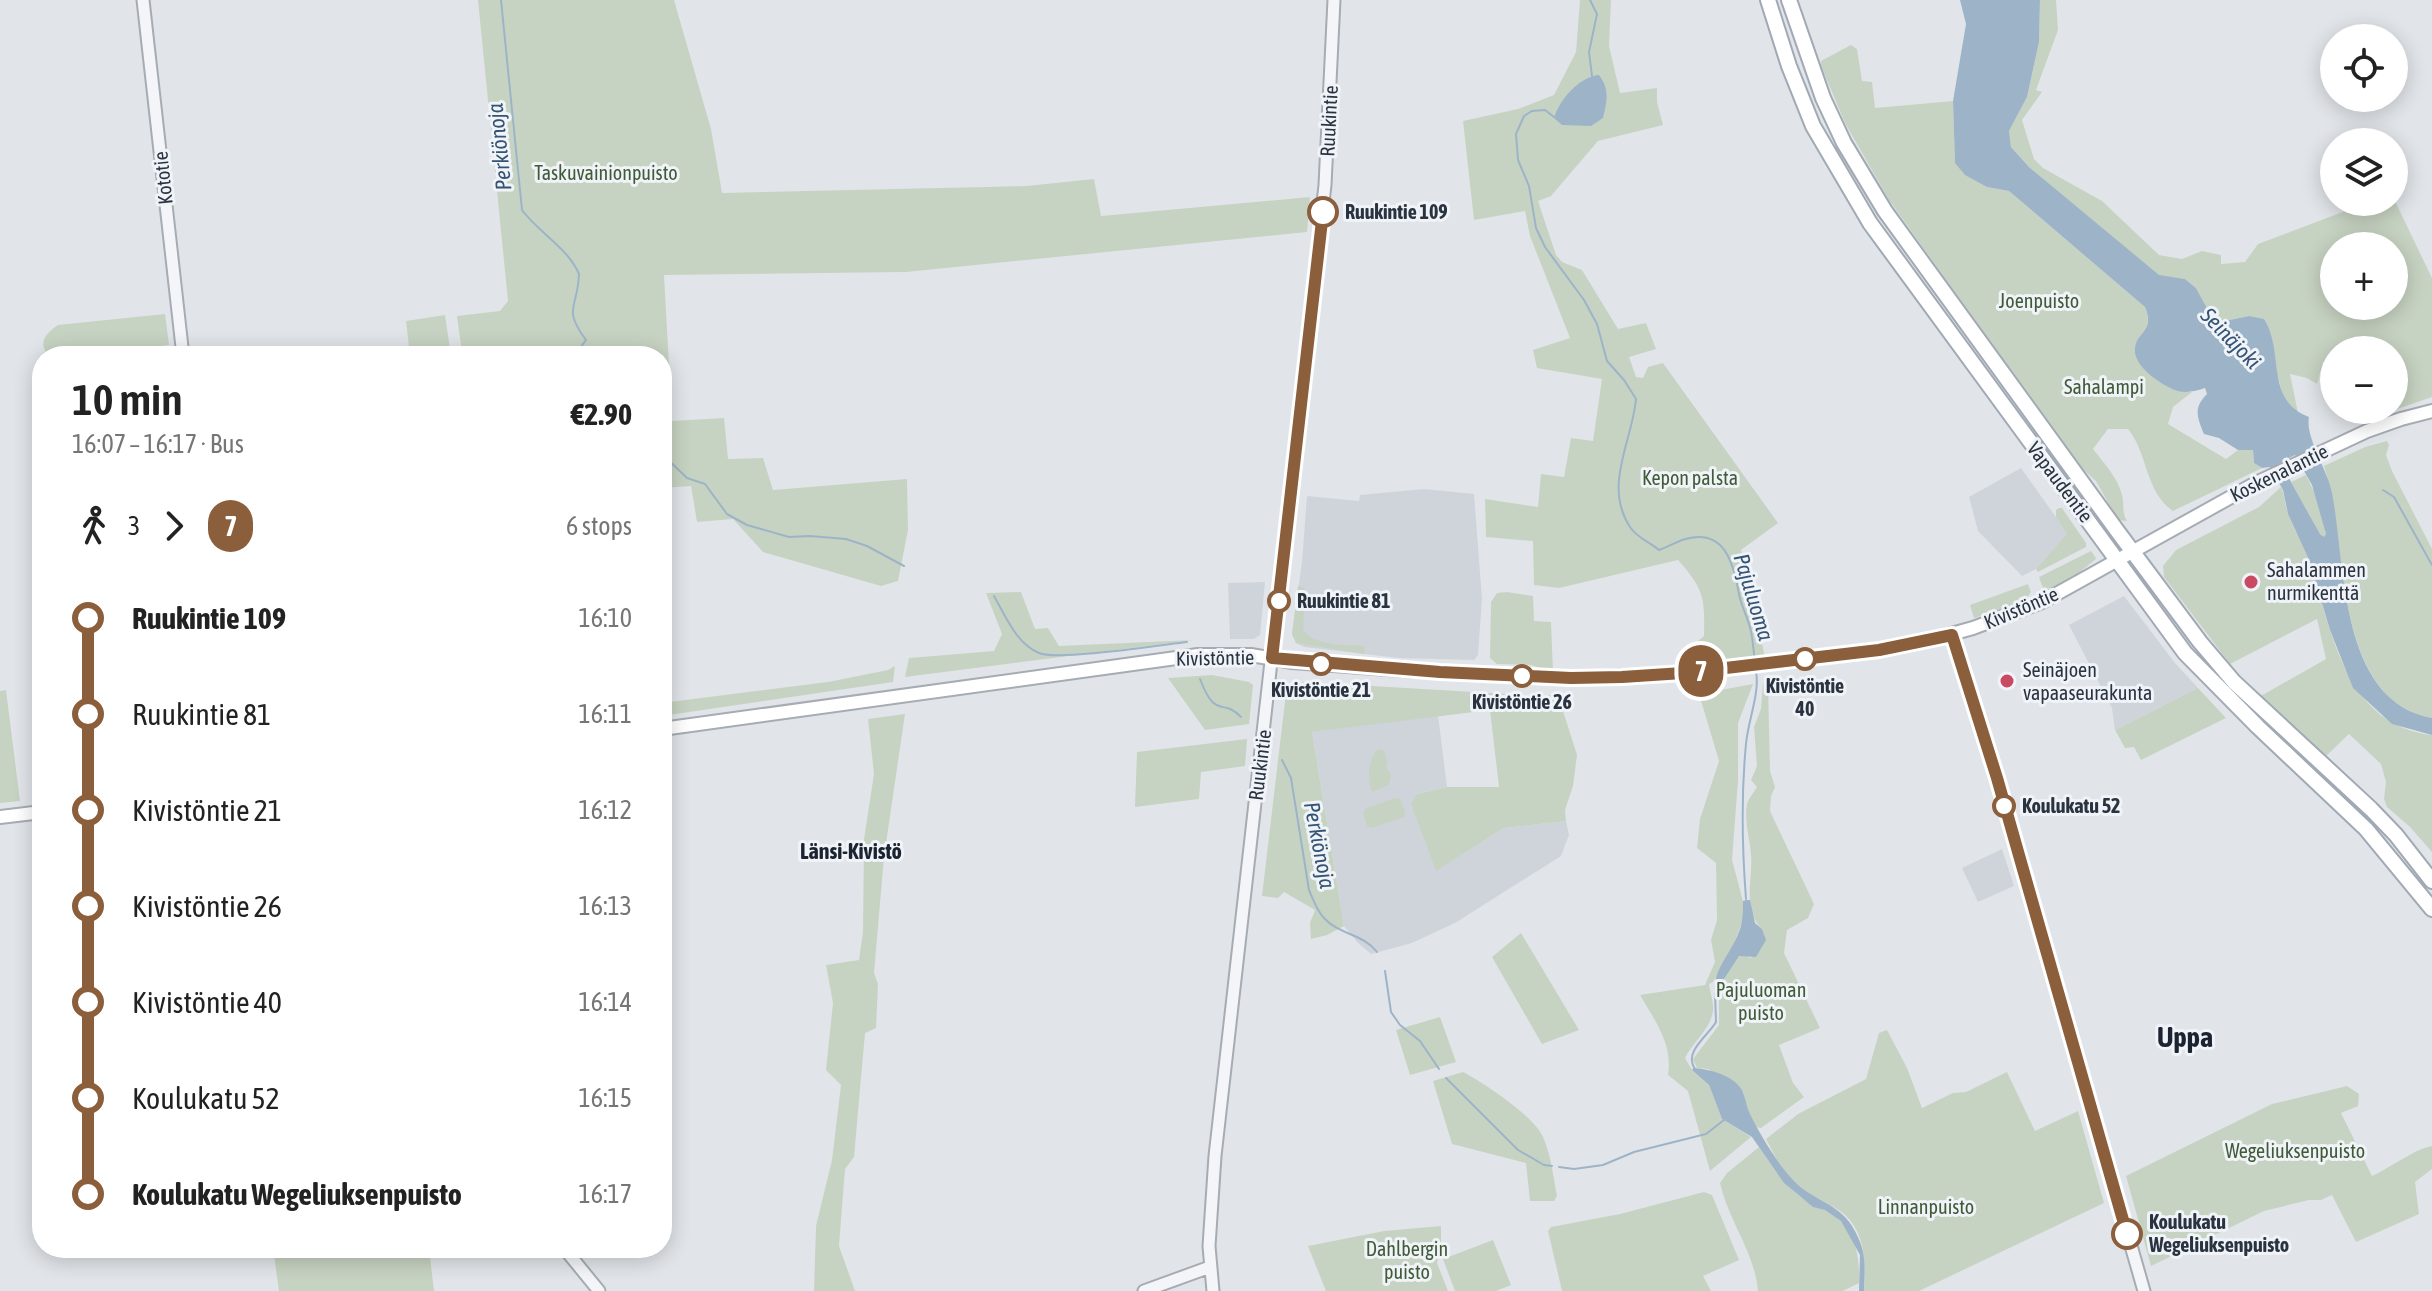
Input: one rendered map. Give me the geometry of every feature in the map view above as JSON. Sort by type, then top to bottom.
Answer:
[{"type":"main road","name":"Vapaudentie","points":[[1768,0],[1789,66],[1813,126],[1856,200],[2116,559],[2185,653],[2366,829],[2432,909]]},
{"type":"main road","name":"Vapaudentie","points":[[1789,0],[1823,98],[1844,143],[1885,211],[2132,550],[2200,642],[2234,682],[2371,809],[2432,881]]},
{"type":"main road","name":"Koskenalantie","points":[[2132,550],[2256,483],[2332,447],[2374,428],[2432,411]]},
{"type":"main road","name":"Kivistöntie","points":[[672,728],[1164,659],[1227,654],[1402,670],[1571,678],[1660,675],[1765,664],[1879,650],[1952,635],[2042,602],[2132,550]]},
{"type":"main road","points":[[0,817],[32,813]]},
{"type":"street","name":"Kototie","points":[[143,0],[182,346]]},
{"type":"street","name":"Ruukintie","points":[[1213,1291],[1210,1267],[1215,1156],[1325,185],[1334,0]]},
{"type":"street","points":[[1952,635],[1997,778],[2144,1291]]},
{"type":"street","points":[[572,1258],[599,1291]]},
{"type":"street","points":[[1144,1291],[1210,1267]]},
{"type":"shaded area","points":[[2021,468],[2068,534],[2036,569],[2022,576],[1978,531],[1969,497]]},
{"type":"shaded area","points":[[1424,489],[1474,494],[1482,599],[1478,655],[1474,660],[1399,658],[1304,647],[1296,643],[1292,634],[1307,496],[1359,501],[1360,495]]},
{"type":"shaded area","points":[[1265,582],[1260,635],[1254,639],[1230,639],[1228,583]]},
{"type":"shaded area","points":[[2124,596],[2198,688],[2115,730],[2112,708],[2069,625]]},
{"type":"shaded area","points":[[1438,715],[1447,787],[1417,794],[1437,870],[1504,828],[1566,821],[1569,835],[1561,856],[1455,923],[1412,943],[1371,954],[1344,926],[1312,732]]},
{"type":"shaded area","points":[[2002,849],[2014,886],[1978,902],[1962,868]]},
{"type":"green space","name":"Taskuvainionpuisto","points":[[478,0],[674,0],[711,129],[722,193],[1026,186],[1094,179],[1101,216],[1310,197],[1307,232],[906,272],[664,275],[668,346],[461,346],[457,316],[500,311],[508,301]]},
{"type":"green space","name":"Kepon palsta","points":[[1580,0],[1611,0],[1609,46],[1620,93],[1657,88],[1663,125],[1598,141],[1551,196],[1538,201],[1556,255],[1562,262],[1582,270],[1618,329],[1646,323],[1656,349],[1629,357],[1636,377],[1643,378],[1648,367],[1663,363],[1778,523],[1741,550],[1765,659],[1680,669],[1679,657],[1704,636],[1704,623],[1698,587],[1678,560],[1559,588],[1534,585],[1533,541],[1486,537],[1485,499],[1538,507],[1541,474],[1564,477],[1571,438],[1593,441],[1602,379],[1537,368],[1533,350],[1570,338],[1530,236],[1525,211],[1474,220],[1463,121],[1518,109],[1554,95],[1576,52]]},
{"type":"green space","points":[[2040,0],[2056,0],[2058,30],[2036,90],[2042,92],[2022,120],[2034,159],[2043,168],[2102,201],[2159,255],[2182,259],[2202,251],[2221,255],[2221,264],[2245,262],[2258,244],[2332,216],[2402,216],[2432,278],[2432,397],[2408,405],[2408,336],[2320,336],[2317,384],[2290,374],[2298,413],[2285,403],[2278,377],[2249,316],[2225,321],[2208,310],[2196,288],[2185,279],[2159,276],[2029,167],[2011,147],[2009,131],[2027,97],[2039,42]]},
{"type":"green space","name":"Joenpuisto","points":[[1851,45],[1857,49],[1862,81],[1872,82],[1875,108],[1953,101],[1955,162],[1987,187],[2009,191],[2145,307],[2148,319],[2136,349],[2137,356],[2143,365],[2166,383],[2192,392],[2173,407],[2168,424],[2226,459],[2238,450],[2253,450],[2254,463],[2262,468],[2173,511],[2157,494],[2140,449],[2128,429],[2108,429],[2093,449],[2120,489],[2127,521],[2118,520],[2096,481],[2078,465],[1889,200],[1845,123],[1821,61]]},
{"type":"green space","points":[[165,314],[169,345],[44,346],[47,335],[58,325]]},
{"type":"green space","points":[[445,315],[450,346],[409,346],[406,321]]},
{"type":"green space","name":"Taskuvainionpuisto","points":[[724,418],[728,459],[763,458],[773,490],[907,479],[908,530],[898,581],[881,586],[763,552],[733,519],[697,522],[691,486],[672,487],[672,421]]},
{"type":"green space","points":[[2387,441],[2386,455],[2392,471],[2432,549],[2432,718],[2399,705],[2376,681],[2360,650],[2350,613],[2324,466],[2365,447]]},
{"type":"green space","points":[[2306,475],[2317,498],[2325,538],[2291,482]]},
{"type":"green space","points":[[2281,487],[2288,513],[2309,561],[2336,647],[2362,696],[2380,714],[2403,728],[2432,735],[2432,852],[2387,807],[2384,799],[2386,782],[2381,764],[2349,734],[2323,759],[2259,697],[2326,659],[2317,619],[2230,664],[2164,577],[2163,566],[2176,550],[2259,507]]},
{"type":"green space","points":[[2059,508],[2062,508],[2086,547],[2038,572],[2036,569],[2067,534],[2056,517]]},
{"type":"green space","points":[[2091,551],[2095,560],[2077,574],[2056,587],[2043,588],[2039,577]]},
{"type":"green space","points":[[2028,584],[2031,592],[2024,602],[1974,618],[1970,605]]},
{"type":"green space","points":[[1298,586],[1306,592],[1303,629],[1308,635],[1331,644],[1365,646],[1364,654],[1296,643],[1292,634]]},
{"type":"green space","points":[[1021,592],[1035,629],[1048,628],[1059,646],[1194,640],[905,677],[909,658],[994,651],[1002,634],[986,593]]},
{"type":"green space","points":[[1497,593],[1533,596],[1534,621],[1551,622],[1553,672],[1531,665],[1497,664],[1490,658],[1491,602]]},
{"type":"green space","points":[[895,666],[893,682],[672,715],[672,702],[828,682]]},
{"type":"green space","points":[[1212,675],[1253,685],[1249,724],[1205,730],[1168,678]]},
{"type":"green space","points":[[1304,682],[1508,694],[1505,706],[1497,709],[1510,708],[1511,701],[1517,695],[1558,695],[1577,755],[1573,786],[1565,810],[1566,821],[1504,828],[1436,871],[1411,804],[1417,794],[1447,787],[1499,787],[1490,710],[1312,732],[1344,926],[1311,939],[1310,923],[1315,910],[1284,892],[1278,898],[1262,896],[1286,693],[1289,687]]},
{"type":"green space","name":"Pajuluoman puisto","points":[[1768,682],[1770,771],[1775,787],[1770,811],[1814,904],[1808,918],[1787,930],[1784,953],[1820,1028],[1779,1045],[1793,1083],[1804,1097],[1761,1128],[1756,1127],[1745,1105],[1744,1093],[1708,1069],[1697,1068],[1693,1059],[1719,1025],[1719,991],[1729,969],[1743,954],[1751,958],[1762,929],[1750,903],[1751,855],[1746,810],[1757,787],[1751,780],[1757,766],[1754,727],[1761,709],[1763,683]]},
{"type":"green space","points":[[1753,684],[1738,723],[1738,781],[1732,860],[1743,901],[1743,919],[1732,949],[1709,984],[1712,1018],[1685,1058],[1692,1070],[1709,1085],[1722,1119],[1751,1137],[1710,1171],[1688,1091],[1668,1075],[1665,1043],[1640,995],[1705,985],[1715,962],[1711,940],[1717,920],[1716,863],[1697,848],[1700,819],[1719,761],[1699,694]]},
{"type":"green space","points":[[2198,688],[2226,718],[2141,760],[2134,747],[2125,748],[2115,730]]},
{"type":"green space","points":[[6,690],[20,801],[0,803],[0,691]]},
{"type":"green space","points":[[905,714],[884,857],[874,973],[878,984],[876,1028],[865,1033],[854,1157],[845,1169],[839,1246],[855,1291],[814,1291],[816,1226],[832,1160],[841,1085],[826,1070],[833,1003],[826,965],[859,960],[863,932],[864,839],[874,774],[868,719]]},
{"type":"green space","points":[[1247,739],[1245,766],[1201,772],[1199,799],[1135,807],[1137,752]]},
{"type":"green space","points":[[1383,749],[1388,763],[1386,768],[1391,774],[1389,785],[1372,792],[1370,765],[1377,750]]},
{"type":"green space","points":[[1400,799],[1404,817],[1372,828],[1367,826],[1363,814],[1365,809]]},
{"type":"green space","points":[[1521,933],[1579,1030],[1542,1044],[1492,957]]},
{"type":"green space","points":[[1440,1017],[1456,1062],[1410,1075],[1396,1030]]},
{"type":"green space","name":"Linnanpuisto","points":[[1887,1030],[1907,1068],[1922,1108],[1953,1093],[1966,1092],[2007,1072],[2035,1131],[2078,1111],[2104,1203],[1919,1291],[1864,1291],[1864,1259],[1855,1227],[1840,1211],[1793,1180],[1766,1139],[1798,1114],[1866,1079],[1879,1033]]},
{"type":"green space","points":[[1463,1072],[1507,1100],[1537,1127],[1550,1157],[1557,1196],[1554,1201],[1530,1201],[1526,1163],[1452,1144],[1433,1081]]},
{"type":"green space","name":"Wegeliuksenpuisto","points":[[2347,1086],[2359,1094],[2358,1106],[2341,1113],[2372,1176],[2432,1146],[2432,1169],[2415,1182],[2419,1214],[2356,1242],[2332,1195],[2264,1211],[2151,1266],[2126,1176],[2272,1104]]},
{"type":"green space","points":[[1759,1147],[1792,1190],[1835,1216],[1849,1231],[1857,1251],[1859,1283],[1843,1291],[1758,1291],[1752,1263],[1720,1183],[1727,1173]]},
{"type":"green space","points":[[1704,1192],[1712,1195],[1739,1260],[1703,1276],[1711,1291],[1562,1291],[1548,1231],[1551,1227],[1620,1214]]},
{"type":"green space","name":"Dahlbergin puisto","points":[[1441,1226],[1437,1263],[1448,1291],[1326,1291],[1308,1246],[1384,1231]]},
{"type":"green space","points":[[1493,1240],[1511,1285],[1496,1291],[1455,1291],[1443,1259]]},
{"type":"green space","points":[[274,1258],[430,1258],[434,1291],[279,1291]]},
{"type":"water","name":"Seinäjoki","points":[[1960,0],[2040,0],[2039,42],[2027,97],[2009,131],[2011,147],[2029,167],[2159,275],[2185,279],[2196,288],[2208,310],[2225,321],[2249,316],[2264,319],[2274,346],[2281,387],[2295,409],[2309,417],[2313,444],[2330,484],[2345,591],[2363,658],[2379,686],[2402,706],[2432,718],[2432,735],[2392,724],[2353,688],[2330,630],[2309,560],[2288,514],[2283,490],[2270,467],[2262,468],[2254,463],[2253,450],[2238,450],[2219,438],[2204,434],[2198,413],[2207,394],[2205,388],[2187,392],[2175,390],[2157,380],[2140,364],[2135,352],[2148,322],[2145,307],[2009,191],[1987,187],[1965,175],[1955,163],[1953,101],[1966,24]],"holes":[[[2295,455],[2312,485],[2326,534],[2324,537],[2291,482],[2283,461]]]},
{"type":"water","points":[[1599,75],[1607,96],[1603,118],[1591,126],[1562,125],[1554,118],[1571,90],[1584,80]]},
{"type":"water","points":[[1750,900],[1755,923],[1762,929],[1766,940],[1756,957],[1739,956],[1715,993],[1716,978],[1740,930],[1743,901]]},
{"type":"water","points":[[1693,1068],[1718,1073],[1735,1082],[1743,1092],[1759,1130],[1788,1175],[1846,1218],[1863,1250],[1864,1291],[1859,1291],[1860,1255],[1841,1221],[1825,1210],[1813,1207],[1784,1183],[1752,1137],[1722,1119],[1709,1085]]},
{"type":"waterway","name":"Perkiönoja","points":[[501,0],[522,210],[568,256],[579,274],[573,314],[586,340],[582,346]]},
{"type":"waterway","name":"Pajuluoma","points":[[1590,0],[1597,14],[1589,52],[1592,76]]},
{"type":"waterway","name":"Pajuluoma","points":[[1554,117],[1545,110],[1532,111],[1524,116],[1516,134],[1518,160],[1529,186],[1536,228],[1545,247],[1584,300],[1597,324],[1607,361],[1636,399],[1621,464],[1619,496],[1622,511],[1633,531],[1659,550],[1697,537],[1708,538],[1724,550],[1734,571],[1750,628],[1755,661]]},
{"type":"waterway","name":"Perkiönoja","points":[[672,464],[687,478],[705,484],[727,514],[747,525],[789,537],[846,539],[867,546],[904,566]]},
{"type":"waterway","points":[[2383,490],[2394,497],[2432,565]]},
{"type":"waterway","name":"Perkiönoja","points":[[994,596],[1018,636],[1039,653],[1087,654],[1187,642]]},
{"type":"waterway","name":"Pajuluoma","points":[[1746,899],[1743,782],[1756,671]]},
{"type":"waterway","name":"Perkiönoja","points":[[1200,679],[1210,700],[1241,717]]},
{"type":"waterway","name":"Perkiönoja","points":[[1282,760],[1291,778],[1309,890],[1315,905],[1330,924],[1364,941],[1377,952]]},
{"type":"waterway","name":"Perkiönoja","points":[[1385,971],[1391,1012],[1400,1025],[1420,1041],[1439,1069]]},
{"type":"waterway","name":"Pajuluoma","points":[[1695,1069],[1692,1063],[1694,1050],[1716,1022],[1715,993]]},
{"type":"waterway","name":"Perkiönoja","points":[[1446,1078],[1518,1150],[1544,1165],[1552,1166]]},
{"type":"waterway","name":"Perkiönoja","points":[[1559,1167],[1574,1169],[1603,1165],[1634,1152],[1706,1134],[1724,1120]]},
{"type":"bus line","name":"7","points":[[1323,212],[1272,658],[1440,672],[1571,678],[1622,677],[1879,650],[1952,635],[1997,778],[2127,1234]]},
{"type":"place","name":"Ruukintie 109","points":[[1323,212]]},
{"type":"place","name":"Sahalammen nurmikenttä","points":[[2251,582]]},
{"type":"place","name":"Ruukintie 81","points":[[1279,601]]},
{"type":"place","name":"Kivistöntie 40","points":[[1805,659]]},
{"type":"place","name":"Kivistöntie 21","points":[[1321,664]]},
{"type":"place","name":"Kivistöntie 26","points":[[1522,676]]},
{"type":"place","name":"Seinäjoen vapaaseurakunta","points":[[2007,681]]},
{"type":"place","name":"Koulukatu 52","points":[[2004,806]]},
{"type":"place","name":"Koulukatu Wegeliuksenpuisto","points":[[2127,1234]]},
{"type":"district","name":"Länsi-Kivistö","points":[[851,851]]},
{"type":"district","name":"Uppa","points":[[2185,1037]]},
{"type":"park label","name":"Sahalampi","points":[[2104,387]]}]
